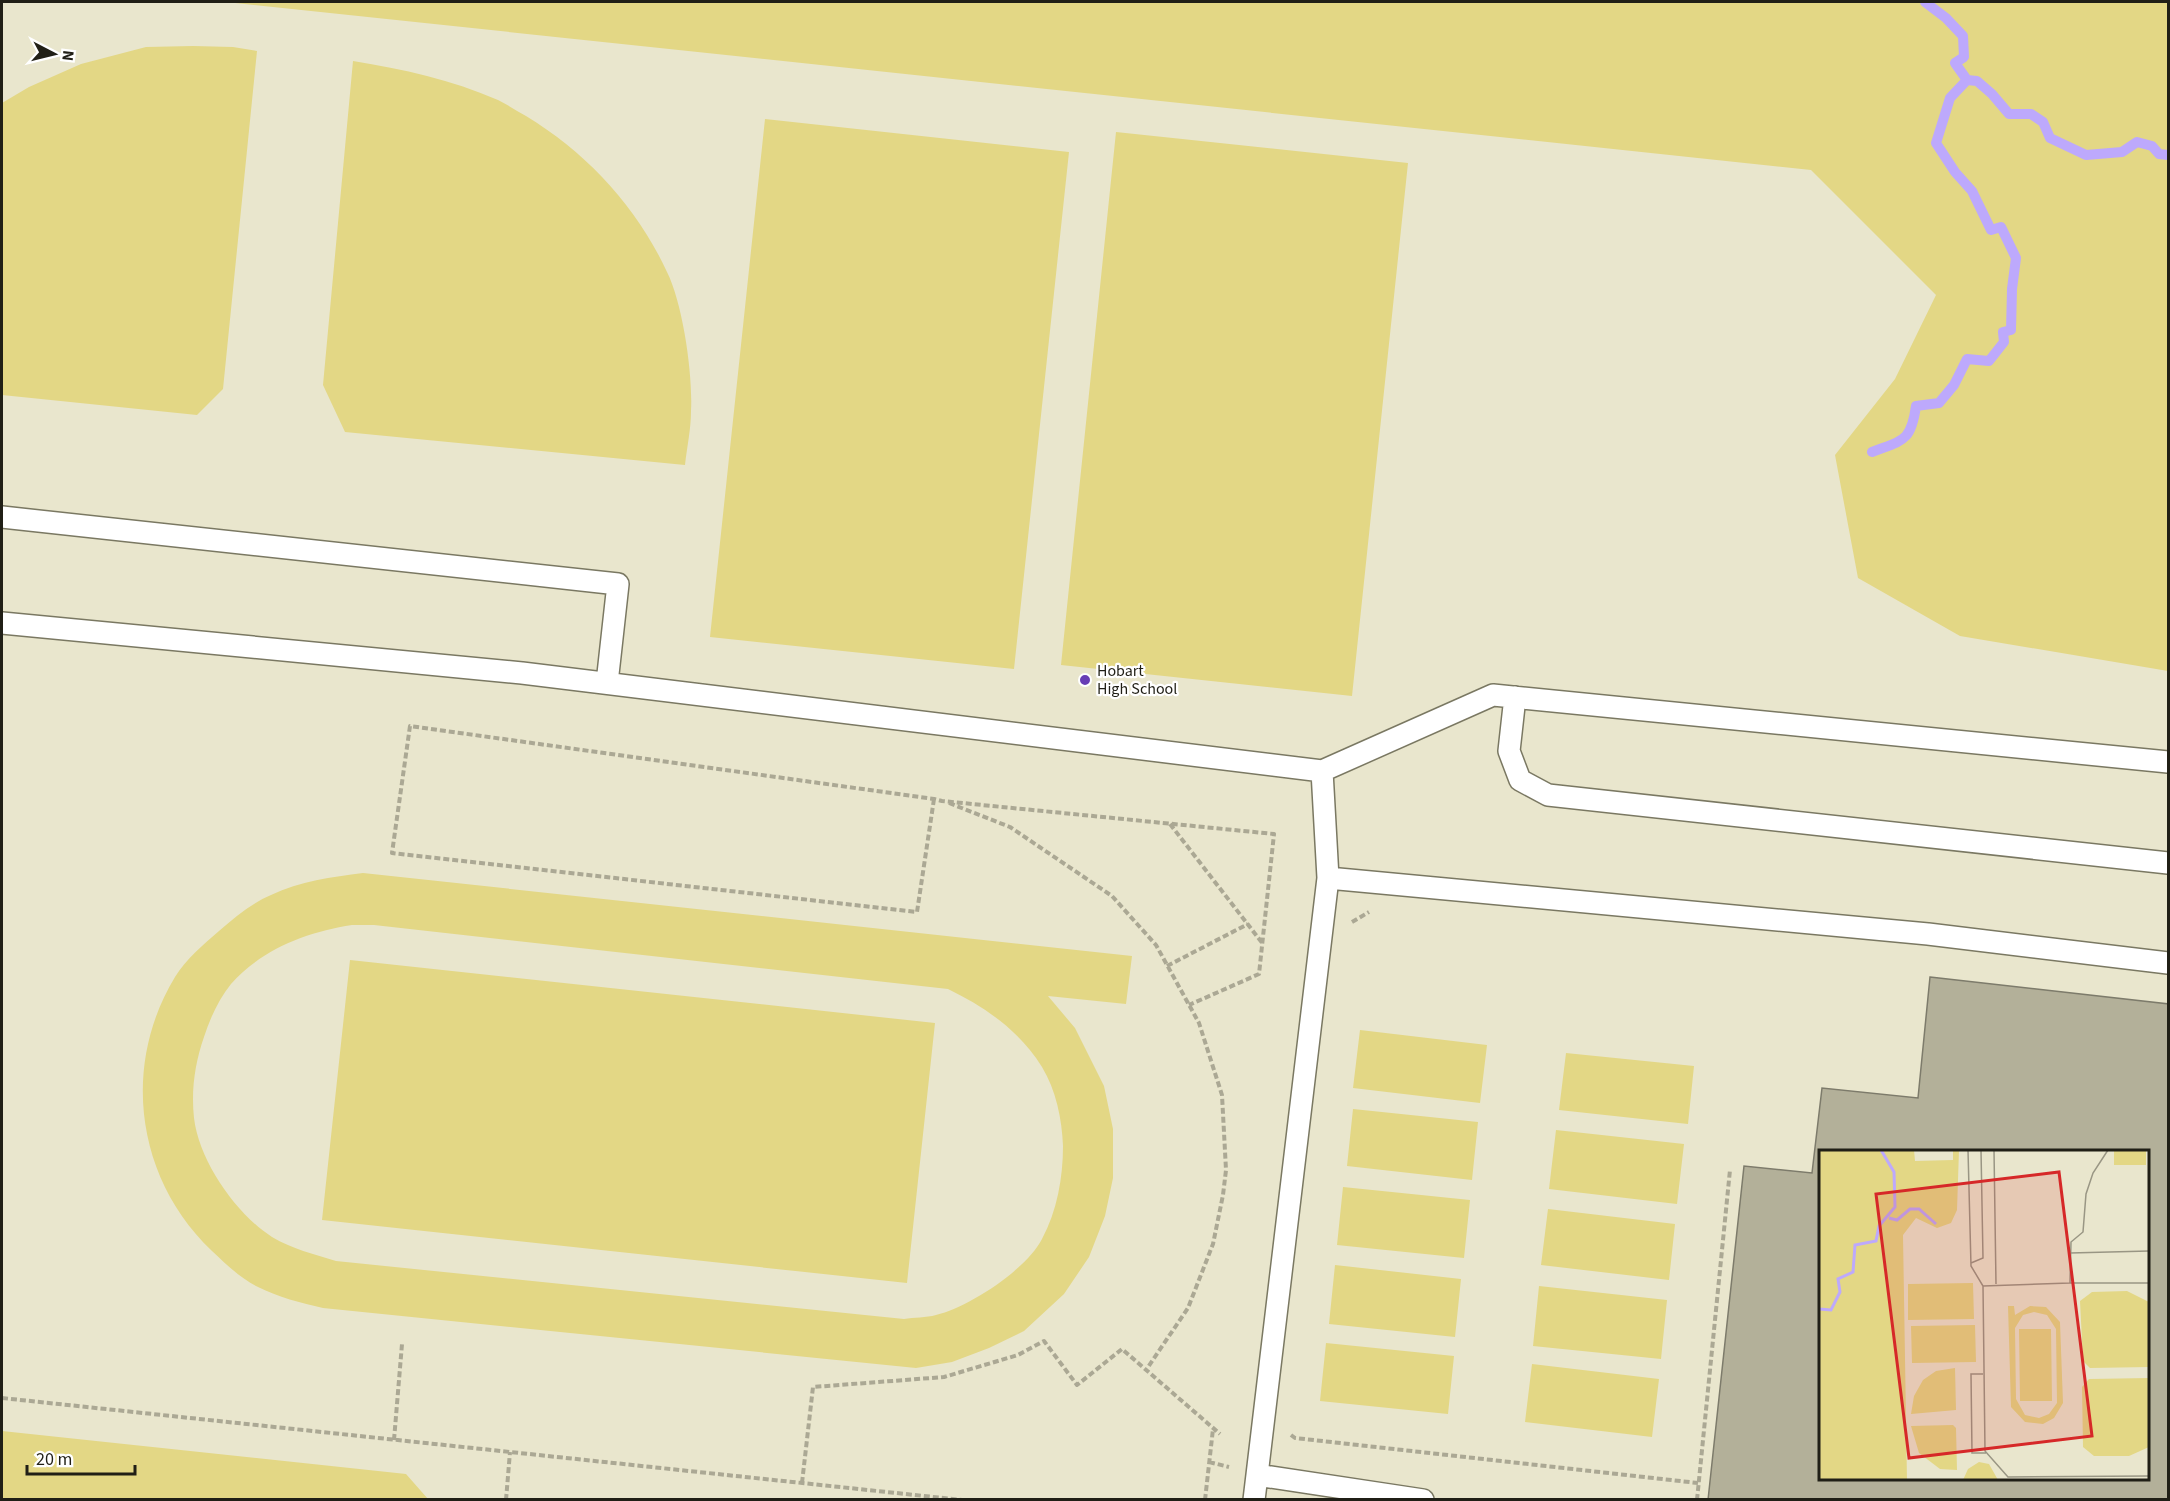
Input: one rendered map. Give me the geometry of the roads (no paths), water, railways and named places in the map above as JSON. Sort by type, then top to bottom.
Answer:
[{"type":"lane","points":[[2,517],[618,584],[607,683]]},
{"type":"lane","points":[[2,623],[510,672],[1322,771],[1493,695],[2169,762]]},
{"type":"lane","points":[[1515,697],[1509,752],[1520,780],[1548,795],[2169,863]]},
{"type":"lane","points":[[1254,1500],[1328,878],[1322,771]]},
{"type":"lane","points":[[1328,878],[1916,933],[2169,963]]},
{"type":"lane","points":[[1257,1474],[1423,1500]]},
{"type":"waterway","points":[[1925,2],[1946,18],[1963,36],[1964,57],[1955,63],[1967,80],[1977,81],[2009,114],[2031,114],[2043,122],[2050,138],[2086,155],[2122,152],[2137,142],[2152,146],[2159,154],[2168,155]]},
{"type":"waterway","points":[[1872,452],[1904,438],[1911,427],[1916,406],[1939,403],[1954,385],[1967,359],[1989,361],[2004,342],[2003,332],[2011,330],[2012,289],[2016,258],[2001,227],[1991,230],[1972,191],[1955,172],[1936,143],[1950,98],[1967,80]]},
{"type":"place","name":"Hobart High School","points":[[1085,680]]}]
